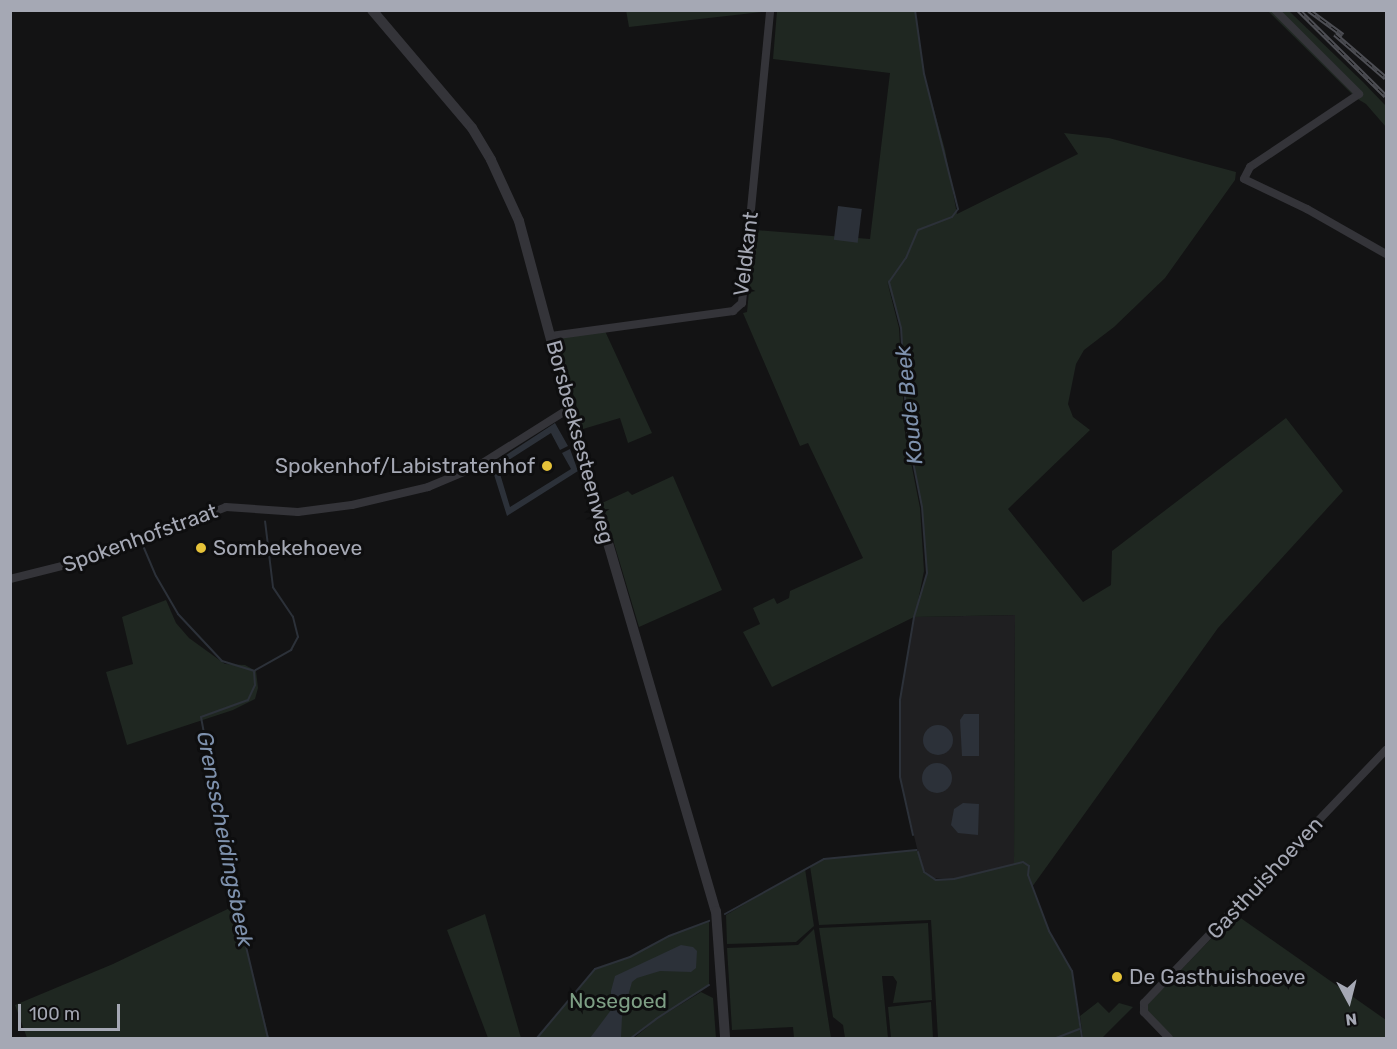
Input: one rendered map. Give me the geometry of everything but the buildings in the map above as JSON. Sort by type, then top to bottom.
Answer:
[{"type":"street","name":"Borsbeeksesteenweg","points":[[372,10],[472,128],[491,160],[519,221],[570,408],[716,911],[725,1038]]},
{"type":"street","name":"Veldkant","points":[[551,336],[733,311],[742,303],[770,10]]},
{"type":"street","points":[[1275,10],[1359,94],[1250,167],[1244,179],[1307,209],[1386,254]]},
{"type":"street","name":"Spokenhofstraat","points":[[10,579],[98,556],[226,507],[298,512],[352,505],[428,487],[489,459],[558,412],[570,408]]},
{"type":"street","name":"Gasthuishoeven","points":[[1169,1038],[1144,1012],[1143,1006],[1386,750]]},
{"type":"shaded area","points":[[838,206],[862,209],[858,243],[834,240]]},
{"type":"shaded area","points":[[555,423],[568,446],[560,450],[551,433],[498,467],[510,507],[571,469],[562,453],[570,449],[578,471],[507,516],[491,465]]},
{"type":"shaded area","points":[[1015,615],[1014,864],[954,879],[929,878],[921,865],[900,777],[900,700],[914,617]]},
{"type":"shaded area","points":[[964,714],[979,714],[979,756],[962,756],[960,720]]},
{"type":"shaded area","points":[[938,725],[944,726],[952,734],[952,746],[944,754],[938,755],[932,754],[924,746],[923,740],[924,734],[932,726]]},
{"type":"shaded area","points":[[937,763],[943,764],[951,772],[951,784],[943,792],[937,793],[931,792],[923,784],[922,778],[923,772],[931,764]]},
{"type":"shaded area","points":[[963,803],[979,804],[978,835],[958,833],[951,825],[954,809]]},
{"type":"shaded area","points":[[681,945],[693,947],[697,951],[696,968],[691,972],[660,971],[637,978],[632,982],[622,1017],[621,1038],[590,1038],[611,1010],[611,991],[615,976]]},
{"type":"green space","points":[[626,10],[770,11],[629,27]]},
{"type":"green space","points":[[777,11],[915,11],[924,74],[945,150],[957,214],[1078,154],[1064,133],[1109,138],[1236,172],[1235,180],[1165,278],[1114,327],[1084,350],[1076,364],[1068,404],[1073,417],[1090,430],[1008,509],[1083,602],[1111,585],[1112,551],[1286,418],[1343,491],[1218,628],[1032,887],[1049,931],[1072,971],[1081,1038],[938,1038],[931,920],[819,925],[810,866],[824,859],[917,850],[924,872],[936,880],[954,879],[1014,864],[1015,615],[914,617],[772,687],[743,632],[760,624],[753,608],[774,598],[777,604],[789,598],[790,591],[863,558],[808,443],[800,446],[743,313],[747,312],[755,230],[870,239],[890,73],[773,59]],"holes":[[[887,281],[901,328],[907,431],[922,507],[927,573],[918,601],[924,571],[920,508],[905,432],[899,328]]]},
{"type":"green space","points":[[1268,11],[1289,11],[1363,82],[1386,106],[1386,127],[1366,104],[1356,98]]},
{"type":"green space","points":[[605,331],[652,433],[628,443],[620,418],[583,429],[558,341],[561,337]]},
{"type":"green space","points":[[673,476],[722,590],[639,627],[602,503],[628,491],[632,495]]},
{"type":"green space","points":[[166,600],[176,623],[189,638],[225,664],[245,665],[256,671],[258,688],[255,699],[233,710],[127,745],[106,672],[133,664],[122,617]]},
{"type":"green space","points":[[805,869],[814,926],[796,942],[727,944],[726,915]]},
{"type":"green space","points":[[236,905],[269,1038],[27,1038],[15,1005],[113,964]]},
{"type":"green space","points":[[485,914],[521,1038],[488,1038],[447,930]]},
{"type":"green space","points":[[1235,914],[1386,1020],[1386,1038],[1171,1038],[1148,1011],[1147,1005]]},
{"type":"green space","name":"Nosegoed","points":[[709,921],[709,985],[631,1038],[537,1038],[595,969],[630,957],[669,936]]},
{"type":"green space","points":[[928,923],[932,1000],[893,1003],[897,982],[893,976],[882,976],[888,1038],[845,1038],[843,1025],[833,1017],[819,928]]},
{"type":"green space","points":[[814,929],[831,1038],[794,1038],[793,1027],[732,1030],[727,948],[798,945]]},
{"type":"green space","points":[[701,992],[713,998],[716,1038],[634,1038],[657,1019]]},
{"type":"green space","points":[[931,1002],[933,1038],[891,1038],[888,1007]]},
{"type":"green space","points":[[1098,1002],[1109,1013],[1119,1003],[1133,1007],[1102,1038],[1083,1038],[1080,1016]]},
{"type":"waterway","name":"Koude Beek","points":[[913,835],[900,777],[900,700],[914,617],[927,573],[922,507],[907,431],[901,328],[889,282],[906,258],[918,230],[952,217],[958,209],[924,74],[915,10]]},
{"type":"waterway","points":[[254,671],[291,650],[298,637],[293,617],[273,587],[265,521]]},
{"type":"waterway","points":[[144,548],[156,576],[178,614],[222,661],[254,671]]},
{"type":"waterway","name":"Grensscheidingsbeek","points":[[254,671],[255,685],[248,700],[201,717],[236,905],[268,1038]]},
{"type":"waterway","points":[[725,914],[824,859],[917,850]]},
{"type":"waterway","name":"Koude Beek","points":[[918,852],[924,872],[936,880],[954,879],[1023,862],[1029,866],[1028,875],[1049,931],[1072,971],[1082,1038]]},
{"type":"waterway","points":[[537,1038],[595,969],[630,957],[669,936],[709,921]]},
{"type":"waterway","points":[[631,1038],[709,985]]},
{"type":"waterway","points":[[1056,1038],[1079,1029]]},
{"type":"railway","points":[[1299,10],[1386,96]]},
{"type":"railway","points":[[1309,10],[1343,35]]},
{"type":"railway","points":[[1335,34],[1386,78]]},
{"type":"place","name":"Spokenhof/Labistratenhof","points":[[547,466]]},
{"type":"place","name":"Sombekehoeve","points":[[201,548]]},
{"type":"place","name":"De Gasthuishoeve","points":[[1117,977]]}]
